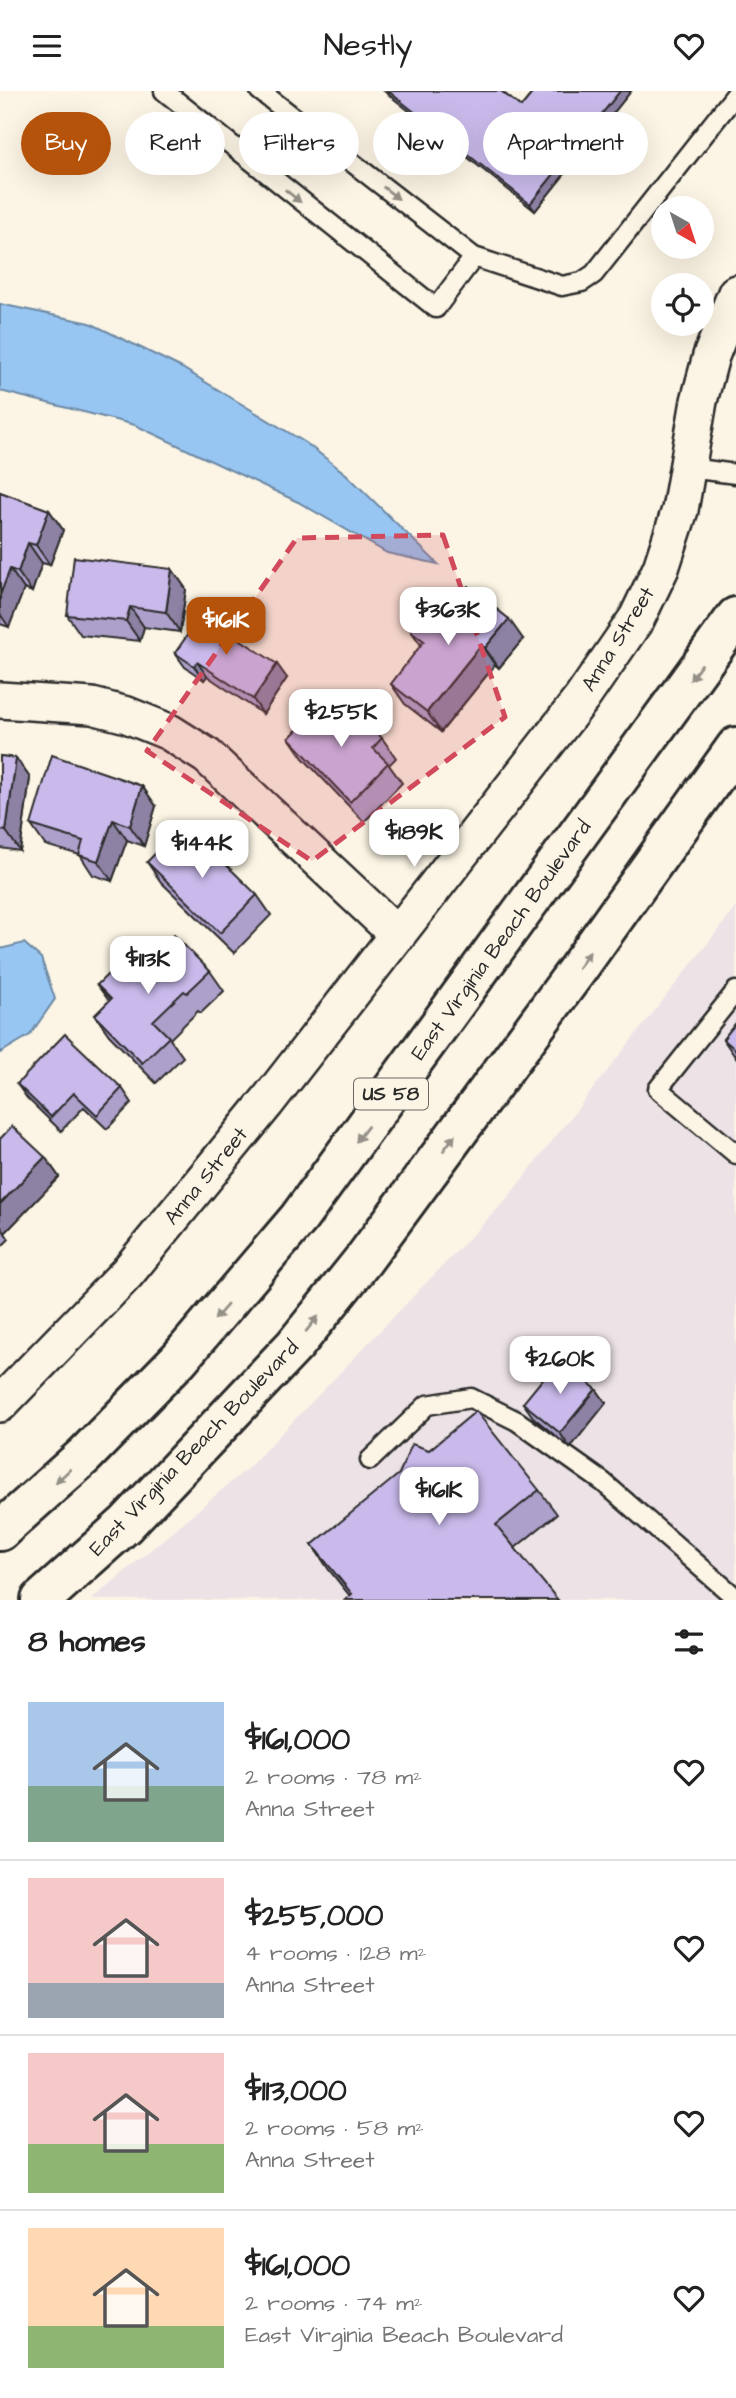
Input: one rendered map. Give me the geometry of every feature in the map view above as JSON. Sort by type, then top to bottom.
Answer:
[{"type":"main road","name":"East Virginia Beach Boulevard","points":[[0,1531],[85,1455],[179,1359],[299,1218],[736,617]]},
{"type":"main road","name":"East Virginia Beach Boulevard","points":[[41,1600],[126,1524],[295,1345],[364,1259],[736,747]]},
{"type":"street","name":"Anna Street","points":[[0,1403],[40,1366],[127,1273],[398,935],[582,698],[637,618],[661,568],[680,510],[699,401],[711,356],[736,293]]},
{"type":"street","points":[[0,700],[92,706],[127,715],[169,732],[207,756],[398,935]]},
{"type":"lane","points":[[164,91],[436,308],[474,257]]},
{"type":"lane","points":[[260,91],[474,257],[562,286],[582,282],[594,274],[736,94]]},
{"type":"lane","points":[[689,467],[736,474]]},
{"type":"lane","points":[[736,991],[658,1089],[736,1154]]},
{"type":"lane","points":[[370,1460],[427,1405],[471,1398],[517,1421],[603,1482],[736,1598]]},
{"type":"highlighted area","points":[[443,535],[505,717],[312,861],[147,751],[297,538]]},
{"type":"shaded area","points":[[736,907],[736,1600],[91,1600],[249,1467],[505,1201]]},
{"type":"water","points":[[0,304],[90,323],[182,368],[306,443],[346,474],[438,564],[387,553],[298,502],[135,425],[0,391]]},
{"type":"water","points":[[24,943],[41,958],[55,999],[30,1035],[0,1053],[0,949]]},
{"type":"building","points":[[388,91],[501,91],[521,107],[534,91],[620,91],[603,112],[483,112],[483,167],[469,155],[469,112],[414,112]]},
{"type":"building","points":[[494,175],[553,175],[530,204]]},
{"type":"building","points":[[0,492],[49,510],[36,545],[28,543],[18,572],[10,569],[0,595]]},
{"type":"building","points":[[74,557],[172,569],[166,612],[130,607],[126,621],[67,615]]},
{"type":"building","points":[[468,586],[509,619],[485,648],[481,645],[427,712],[391,684],[424,641],[411,631],[428,608],[442,619]]},
{"type":"building","points":[[202,614],[277,664],[253,699],[197,662],[194,666],[175,653]]},
{"type":"building","points":[[325,701],[348,724],[358,714],[382,738],[373,748],[388,763],[350,802],[289,738]]},
{"type":"building","points":[[52,755],[142,786],[130,826],[113,820],[98,861],[79,855],[83,841],[31,825]]},
{"type":"building","points":[[0,756],[16,758],[6,831],[0,830]]},
{"type":"building","points":[[178,830],[195,846],[201,840],[257,895],[220,933],[147,862]]},
{"type":"building","points":[[174,935],[210,971],[187,993],[184,991],[153,1021],[169,1037],[142,1063],[95,1015],[111,999],[97,985],[117,965],[130,978]]},
{"type":"building","points":[[736,1023],[736,1050],[723,1039]]},
{"type":"building","points":[[65,1034],[122,1088],[97,1115],[74,1093],[51,1117],[17,1084]]},
{"type":"building","points":[[12,1126],[45,1157],[0,1204],[0,1139]]},
{"type":"building","points":[[559,1359],[596,1389],[560,1433],[523,1403]]},
{"type":"building","points":[[476,1411],[539,1490],[496,1525],[558,1600],[345,1600],[352,1594],[312,1545],[399,1474],[412,1444],[429,1450]]}]
